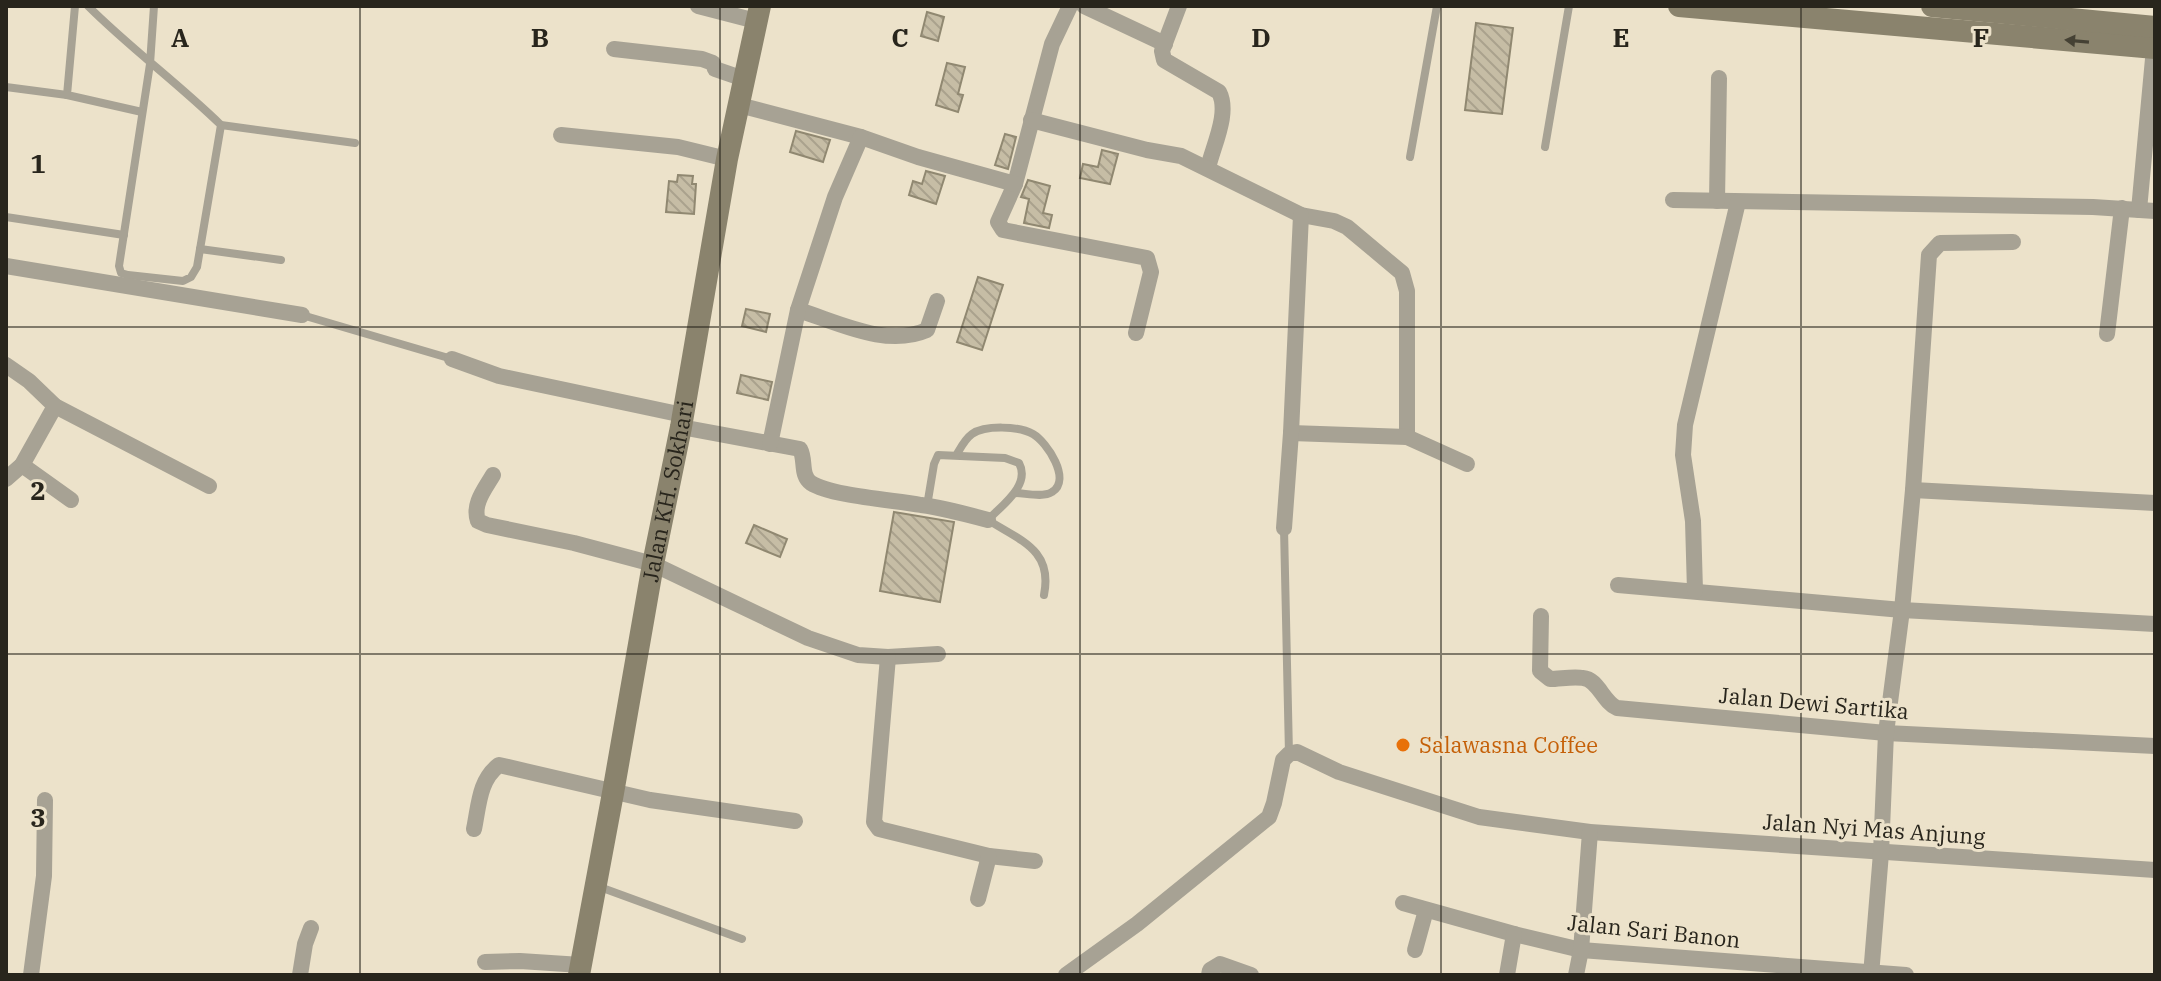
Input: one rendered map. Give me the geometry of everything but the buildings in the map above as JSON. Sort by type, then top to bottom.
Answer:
[{"type":"street","points":[[698,6],[758,14]]},
{"type":"street","points":[[1070,6],[1052,44],[1015,184],[998,222],[1003,230],[1147,258],[1151,272],[1136,333]]},
{"type":"street","points":[[1084,6],[1165,44]]},
{"type":"street","points":[[1179,6],[1165,44],[1164,60],[1219,92],[1222,98],[1223,111],[1208,168]]},
{"type":"street","points":[[1673,200],[2147,210],[2154,48],[1679,6]]},
{"type":"street","points":[[1932,6],[2078,12],[2155,27]]},
{"type":"street","name":"Jalan KH. Sokhari","points":[[580,970],[682,421],[727,159],[758,14]]},
{"type":"street","points":[[614,49],[702,59],[713,63],[720,72],[744,79]]},
{"type":"street","points":[[1717,201],[1719,78]]},
{"type":"street","points":[[739,105],[861,137],[918,157],[1015,184]]},
{"type":"street","points":[[1031,120],[1147,150],[1168,152],[1208,168],[1301,215],[1334,221],[1347,227],[1402,273],[1407,291],[1407,437]]},
{"type":"street","points":[[561,135],[678,147],[727,159]]},
{"type":"street","points":[[770,444],[798,310],[835,197],[861,137]]},
{"type":"street","points":[[1695,591],[1693,521],[1683,455],[1685,425],[1738,202]]},
{"type":"street","points":[[2107,334],[2122,208]]},
{"type":"street","points":[[1284,528],[1301,215]]},
{"type":"street","points":[[1871,974],[1881,853],[1886,733],[1913,490],[1929,255],[1940,243],[2013,242]]},
{"type":"street","points":[[6,266],[302,315]]},
{"type":"street","points":[[798,310],[890,338],[911,337],[927,330],[937,301]]},
{"type":"street","points":[[452,359],[499,376],[800,449],[809,482],[825,489],[988,520]]},
{"type":"street","points":[[6,365],[29,381],[55,406],[209,486]]},
{"type":"street","points":[[6,479],[22,465],[55,406]]},
{"type":"street","points":[[1291,433],[1407,437],[1467,464]]},
{"type":"street","points":[[22,465],[71,500]]},
{"type":"street","points":[[493,475],[477,503],[478,521],[653,564],[808,638],[858,655],[938,654]]},
{"type":"street","points":[[1913,490],[2155,503]]},
{"type":"street","points":[[1618,585],[1902,610],[2155,624]]},
{"type":"street","name":"Jalan Dewi Sartika","points":[[1541,616],[1540,671],[1550,679],[1585,677],[1591,680],[1606,701],[1617,708],[1886,733],[2155,746]]},
{"type":"street","points":[[888,657],[874,822],[879,829],[989,856],[1035,861]]},
{"type":"street","name":"Jalan Nyi Mas Anjung","points":[[1289,754],[1297,752],[1339,772],[1479,817],[1590,832],[2155,870]]},
{"type":"street","points":[[1066,975],[1137,924],[1269,817],[1280,768],[1289,754]]},
{"type":"street","points":[[474,829],[484,782],[499,765],[613,793],[795,821]]},
{"type":"street","points":[[31,975],[44,876],[45,800]]},
{"type":"street","points":[[1576,975],[1581,950],[1590,832]]},
{"type":"street","points":[[978,899],[989,856]]},
{"type":"street","name":"Jalan Sari Banon","points":[[1403,903],[1581,950],[1906,975]]},
{"type":"street","points":[[1415,950],[1426,910]]},
{"type":"street","points":[[300,975],[311,928]]},
{"type":"street","points":[[1507,975],[1514,934]]},
{"type":"street","points":[[485,962],[520,961],[580,970]]},
{"type":"street","points":[[1209,975],[1210,970],[1220,964],[1251,975]]},
{"type":"lane","points":[[67,95],[75,6]]},
{"type":"lane","points":[[88,6],[221,125],[355,143]]},
{"type":"lane","points":[[154,6],[150,64],[119,266],[121,273],[183,281],[191,277],[197,267],[221,125]]},
{"type":"lane","points":[[1410,157],[1437,6]]},
{"type":"lane","points":[[1545,147],[1569,6]]},
{"type":"lane","points":[[6,87],[67,95],[142,112]]},
{"type":"lane","points":[[6,217],[124,235]]},
{"type":"lane","points":[[200,249],[281,260]]},
{"type":"lane","points":[[302,315],[452,359]]},
{"type":"lane","points":[[957,454],[963,442],[974,432],[1007,429],[1033,434],[1055,458],[1059,478],[1057,488],[1043,495],[1015,493]]},
{"type":"lane","points":[[927,506],[938,455],[1005,458],[1019,463],[1023,474],[1015,493],[988,520],[1035,552],[1044,564],[1047,579],[1044,595]]},
{"type":"lane","points":[[1284,528],[1289,754]]},
{"type":"lane","points":[[596,886],[742,939]]},
{"type":"place","name":"Salawasna Coffee","points":[[1403,745]]}]
